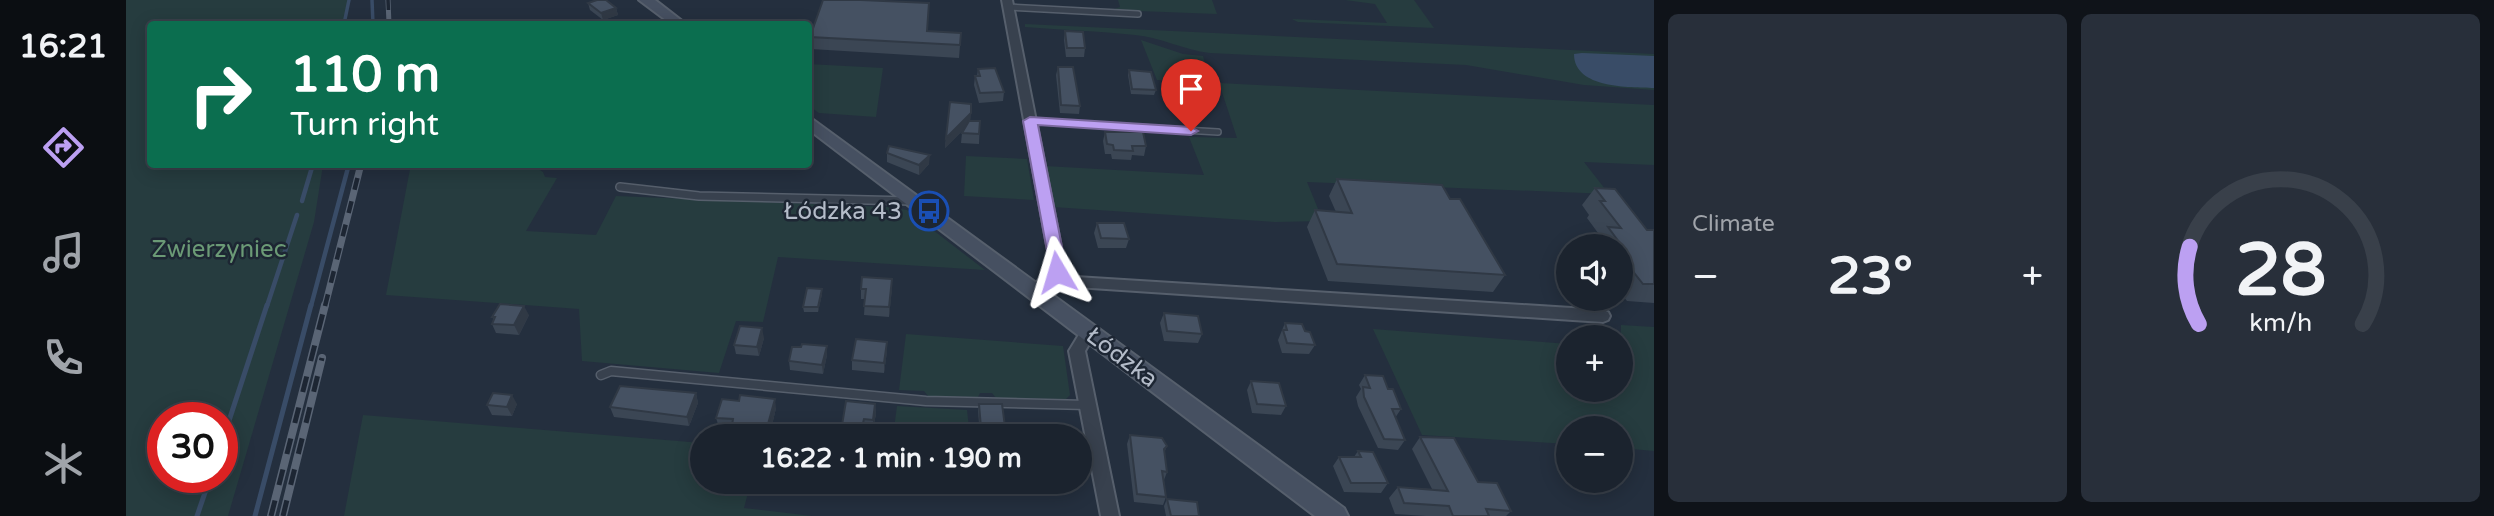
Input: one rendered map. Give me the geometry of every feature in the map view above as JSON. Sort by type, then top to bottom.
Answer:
[{"type":"main road","points":[[646,0],[675,21]]},
{"type":"main road","name":"Łódzka","points":[[812,124],[1335,516]]},
{"type":"street","points":[[1008,4],[1058,267],[1054,276],[1035,291]]},
{"type":"street","points":[[1054,276],[1076,282],[1603,316]]},
{"type":"street","points":[[1088,332],[1077,351],[1110,516]]},
{"type":"lane","points":[[1008,4],[1138,13]]},
{"type":"lane","points":[[1030,121],[1218,132]]},
{"type":"lane","points":[[620,187],[699,196],[878,202],[915,200]]},
{"type":"lane","points":[[601,376],[611,371],[926,401],[1088,405]]},
{"type":"green space","name":"Zwierzyniec","points":[[126,0],[350,0],[346,21],[147,21],[147,168],[323,168],[314,222],[238,482],[238,402],[147,402],[147,493],[235,493],[228,516],[126,516]]},
{"type":"green space","points":[[1118,0],[1212,0],[1217,14],[1112,10],[1120,7]]},
{"type":"green space","points":[[1345,0],[1414,0],[1434,28],[1298,22],[1292,19],[1387,23],[1375,4]]},
{"type":"green space","points":[[1025,24],[1654,54],[1654,90],[1584,85],[1466,65],[1210,53],[1144,36],[1025,27]]},
{"type":"green space","points":[[1141,40],[1183,54],[1203,56],[1206,67],[1200,74],[1200,82],[1157,80]]},
{"type":"green space","points":[[812,64],[883,68],[876,117],[819,113],[812,108]]},
{"type":"green space","points":[[1219,83],[1654,105],[1654,165],[1584,162],[1609,194],[1307,182],[1323,221],[1275,222],[1053,207],[1045,166],[1204,175],[1189,137],[1237,138]]},
{"type":"green space","points":[[966,156],[1027,159],[1034,200],[964,196]]},
{"type":"green space","points":[[410,168],[537,168],[545,177],[557,178],[526,231],[596,235],[616,196],[907,210],[985,270],[778,257],[763,322],[736,321],[719,373],[582,361],[579,309],[386,295]]},
{"type":"green space","points":[[1633,326],[1654,327],[1654,451],[1633,449],[1633,416],[1556,416],[1556,443],[1422,435],[1373,329],[1556,343],[1556,402],[1633,402]]},
{"type":"green space","points":[[906,334],[1063,346],[1070,395],[1066,399],[996,398],[992,393],[980,393],[978,397],[928,396],[924,391],[899,390]]},
{"type":"green space","points":[[897,406],[967,410],[969,424],[895,424]]},
{"type":"green space","points":[[363,415],[690,442],[690,494],[748,494],[744,508],[812,516],[344,516]]},
{"type":"water","points":[[1574,54],[1654,56],[1654,88],[1618,86],[1593,80],[1583,74],[1576,65]]},
{"type":"building","points":[[606,0],[616,8],[601,13],[588,3]]},
{"type":"building","points":[[823,0],[861,0],[929,3],[927,31],[961,33],[960,45],[812,37]]},
{"type":"building","points":[[1065,31],[1083,32],[1085,48],[1067,48]]},
{"type":"building","points":[[1058,67],[1073,67],[1080,106],[1061,105]]},
{"type":"building","points":[[995,68],[1004,92],[980,93],[975,76],[980,76],[978,69]]},
{"type":"building","points":[[1129,70],[1151,72],[1156,90],[1132,89]]},
{"type":"building","points":[[950,102],[971,104],[971,113],[946,138]]},
{"type":"building","points":[[969,121],[980,121],[979,134],[962,133]]},
{"type":"building","points":[[1105,132],[1143,132],[1146,146],[1132,146],[1133,151],[1114,150],[1113,145],[1107,144]]},
{"type":"building","points":[[889,146],[930,155],[919,165],[887,153]]},
{"type":"building","points":[[1337,179],[1442,185],[1450,199],[1460,199],[1505,275],[1337,264],[1315,210],[1352,213]]},
{"type":"building","points":[[1595,188],[1615,189],[1647,230],[1654,230],[1654,284],[1643,284],[1633,271],[1633,234],[1613,234],[1608,227],[1621,228],[1600,201],[1605,201]]},
{"type":"building","points":[[1097,223],[1124,223],[1129,239],[1101,238]]},
{"type":"building","points":[[862,277],[892,279],[889,307],[864,306],[866,289],[861,289]]},
{"type":"building","points":[[807,288],[822,289],[818,307],[803,307]]},
{"type":"building","points":[[500,304],[524,306],[514,325],[492,324],[495,317],[492,317]]},
{"type":"building","points":[[1164,313],[1198,316],[1202,334],[1167,331]]},
{"type":"building","points":[[1285,323],[1302,324],[1305,331],[1310,332],[1315,345],[1287,343],[1283,330],[1287,330]]},
{"type":"building","points":[[740,326],[762,328],[757,347],[734,345]]},
{"type":"building","points":[[856,339],[887,342],[884,363],[852,360]]},
{"type":"building","points":[[802,344],[827,346],[822,365],[789,361],[792,347],[801,347]]},
{"type":"building","points":[[1365,375],[1383,376],[1388,389],[1393,389],[1401,409],[1392,409],[1405,440],[1384,439],[1364,397],[1363,387],[1370,388]]},
{"type":"building","points":[[1251,381],[1279,383],[1286,406],[1257,404]]},
{"type":"building","points":[[620,386],[696,393],[687,417],[610,407]]},
{"type":"building","points":[[493,393],[512,395],[507,407],[487,405]]},
{"type":"building","points":[[740,395],[775,399],[768,424],[732,424],[733,419],[716,418],[722,399],[739,401]]},
{"type":"building","points":[[846,401],[875,404],[873,420],[864,419],[863,424],[842,424]]},
{"type":"building","points":[[979,404],[1002,404],[1005,424],[981,424]]},
{"type":"building","points":[[1130,435],[1162,438],[1167,446],[1164,449],[1167,472],[1162,471],[1166,497],[1137,494]]},
{"type":"building","points":[[1420,437],[1454,438],[1478,482],[1497,483],[1511,511],[1486,509],[1489,516],[1453,516],[1449,506],[1404,503],[1398,487],[1448,491]]},
{"type":"building","points":[[1358,451],[1373,452],[1388,483],[1351,483],[1339,457],[1361,457]]},
{"type":"building","points":[[1167,499],[1197,502],[1199,516],[1171,516]]},
{"type":"waterway","points":[[345,21],[349,0]]},
{"type":"waterway","points":[[372,0],[373,21]]},
{"type":"waterway","points":[[302,201],[312,168]]},
{"type":"waterway","points":[[311,306],[348,168]]},
{"type":"waterway","points":[[267,306],[297,215]]},
{"type":"waterway","points":[[235,402],[267,305]]},
{"type":"waterway","points":[[255,516],[311,305]]},
{"type":"waterway","points":[[197,516],[205,493]]},
{"type":"railway","points":[[388,0],[389,21]]},
{"type":"railway","points":[[325,306],[360,168]]},
{"type":"railway","points":[[271,516],[325,305]]},
{"type":"railway","points":[[283,516],[322,358]]},
{"type":"place","name":"Łódzka 43","points":[[929,211]]},
{"type":"route","points":[[1057,272],[1030,121],[1191,131]]}]
